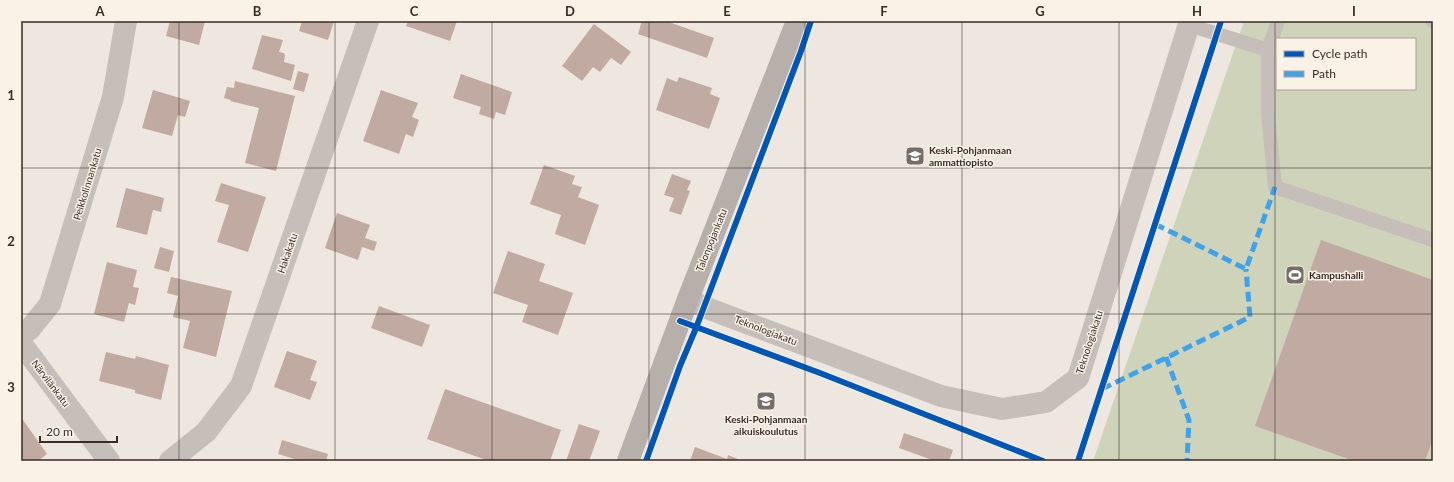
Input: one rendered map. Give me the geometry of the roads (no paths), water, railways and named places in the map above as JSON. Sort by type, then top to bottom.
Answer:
[{"type":"street","name":"Peikkolinnankatu","points":[[21,335],[29,330],[50,304],[113,97],[126,21]]},
{"type":"street","name":"Hakakatu","points":[[170,461],[206,432],[241,386],[368,21]]},
{"type":"street","name":"Talonpojankatu","points":[[628,461],[688,299],[798,21]]},
{"type":"street","name":"Teknologiakatu","points":[[688,299],[704,307],[941,396],[1002,409],[1046,402],[1078,378],[1190,23]]},
{"type":"street","name":"Närvilänkatu","points":[[21,343],[109,461]]},
{"type":"lane","points":[[1278,21],[1268,50],[1268,113],[1276,187],[1433,240]]},
{"type":"lane","points":[[1190,23],[1268,50]]},
{"type":"place","name":"Keski-Pohjanmaan ammattiopisto","points":[[915,156]]},
{"type":"place","name":"Kampushalli","points":[[1295,275]]},
{"type":"place","name":"Keski-Pohjanmaan aikuiskoulutus","points":[[766,401]]}]
